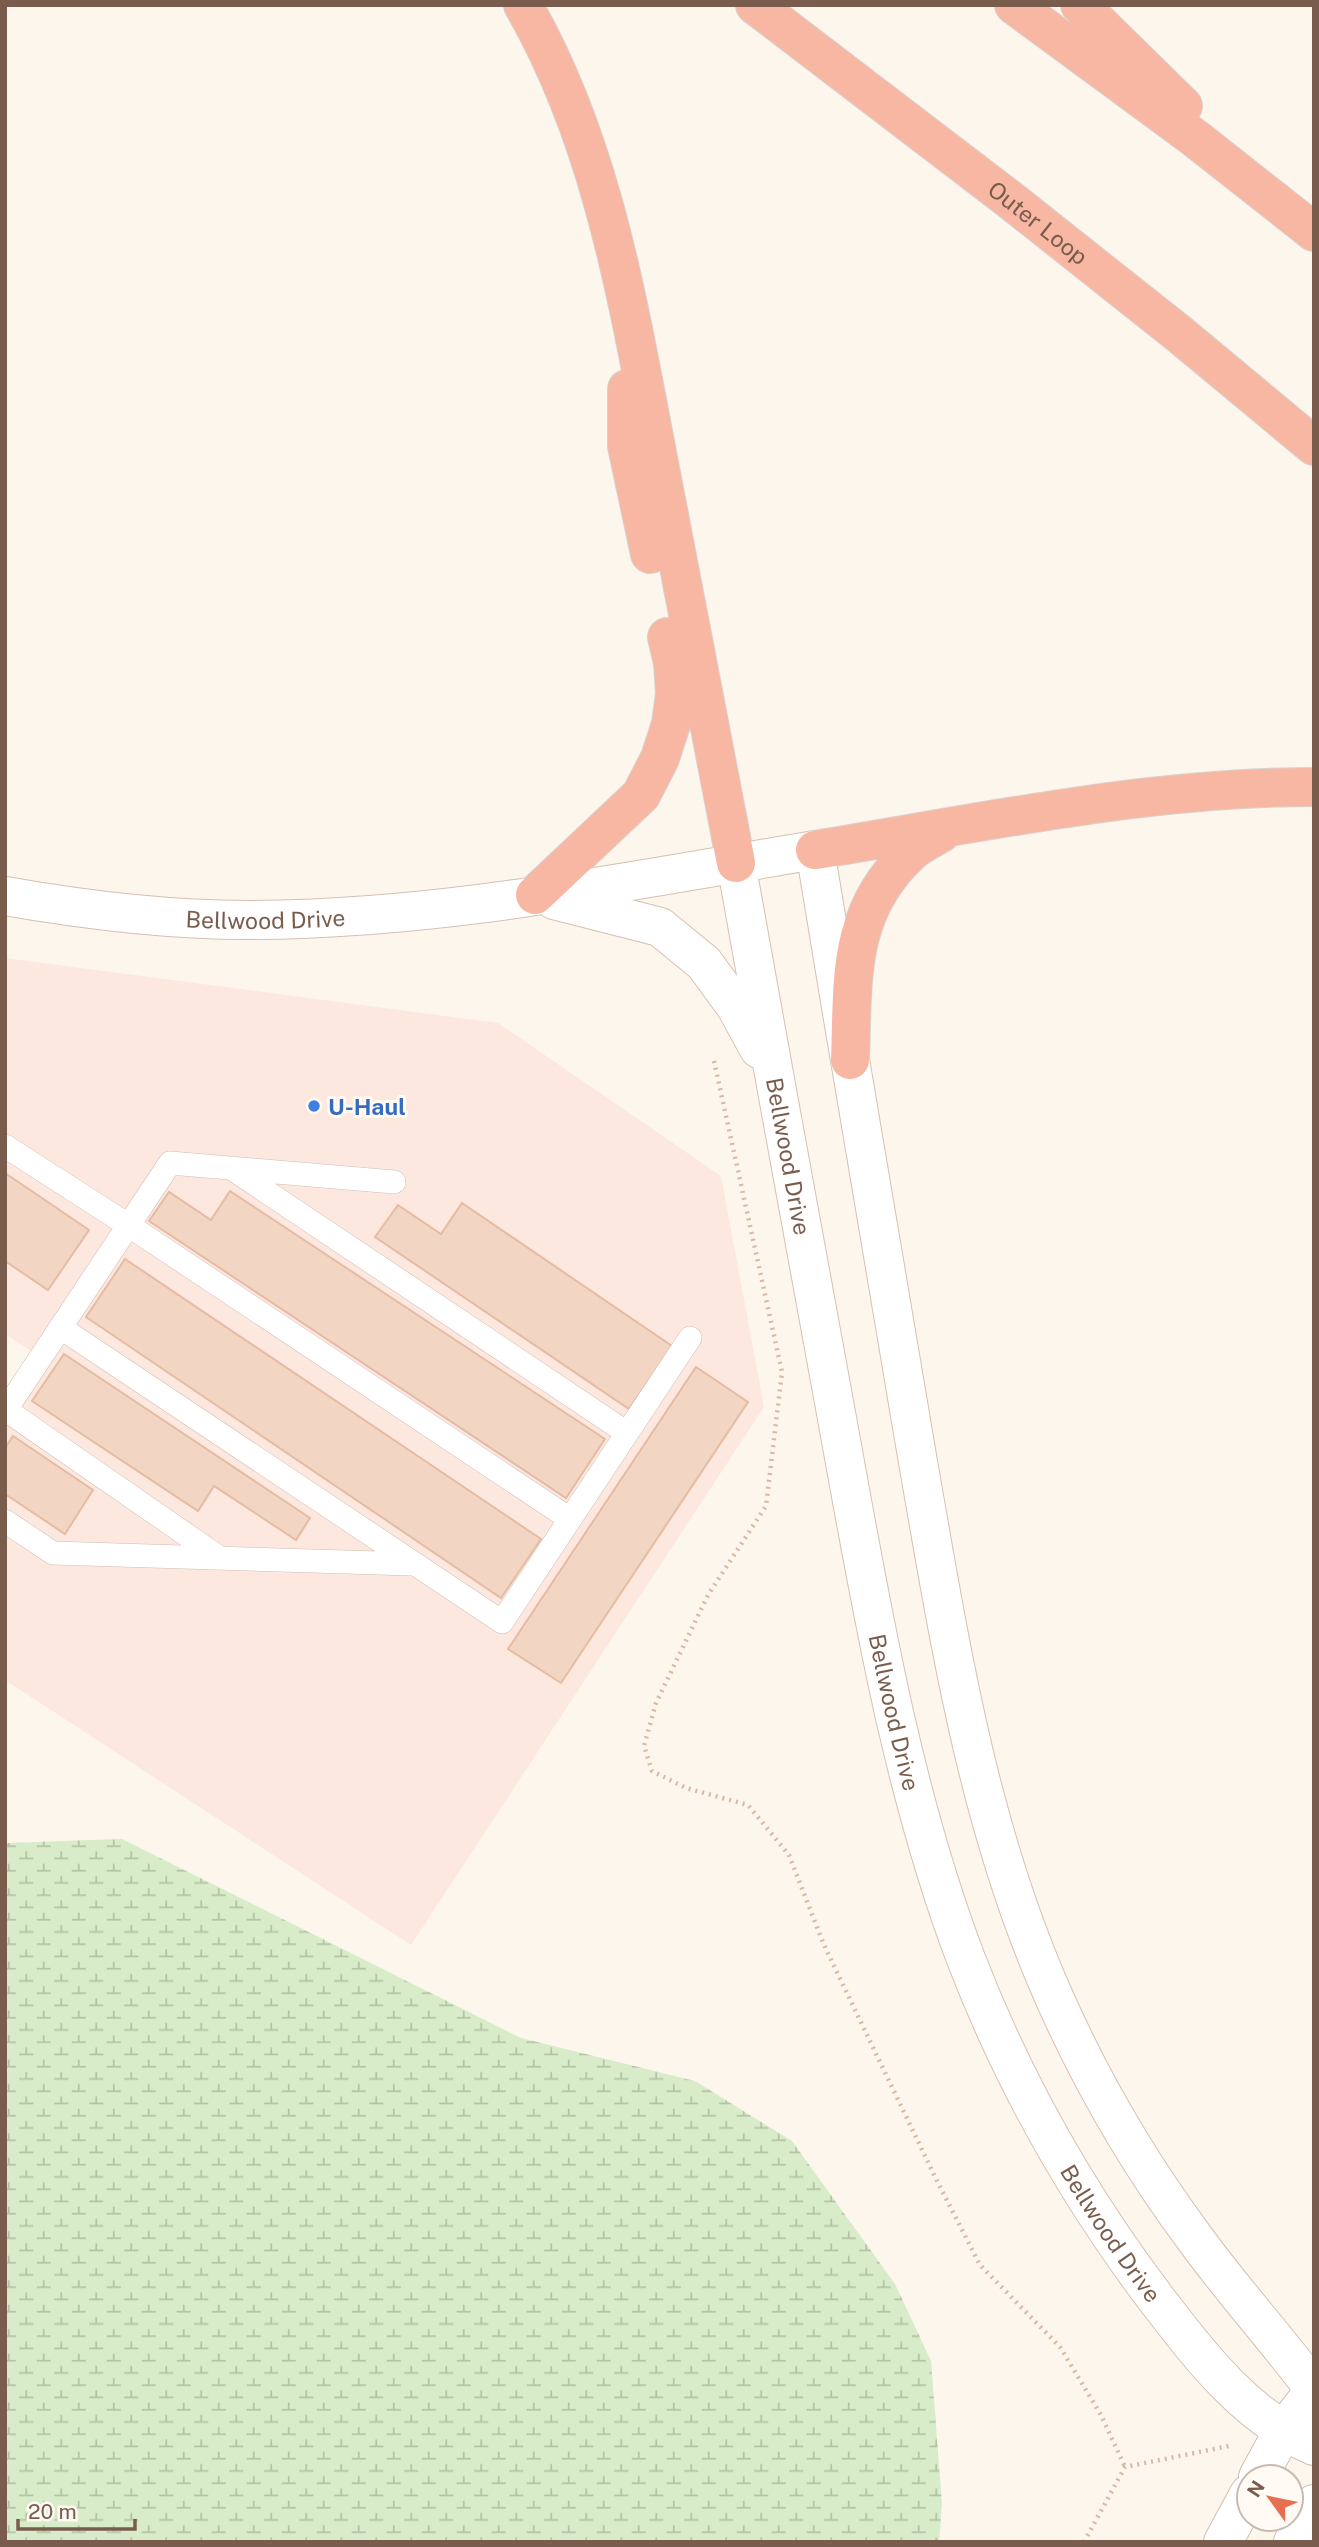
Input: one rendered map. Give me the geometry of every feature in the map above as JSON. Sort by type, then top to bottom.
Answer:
[{"type":"highway","points":[[523,5],[565,89],[581,132],[595,174],[627,296],[736,863]]},
{"type":"highway","name":"Outer Loop","points":[[755,5],[1046,228],[1314,446]]},
{"type":"highway","points":[[1014,5],[1196,139],[1311,230]]},
{"type":"highway","points":[[1080,5],[1311,230]]},
{"type":"highway","points":[[535,895],[641,795],[660,758],[671,724],[675,694],[673,663],[627,446],[627,296]]},
{"type":"highway","points":[[815,850],[1161,796],[1314,787]]},
{"type":"highway","points":[[850,1060],[854,968],[861,927],[891,873],[912,851],[949,828]]},
{"type":"street","name":"Bellwood Drive","points":[[5,896],[99,910],[175,917],[247,920],[381,913],[535,895],[815,850]]},
{"type":"street","points":[[815,850],[952,1654],[984,1800],[1005,1867],[1054,1996],[1084,2060],[1119,2123],[1195,2239],[1314,2390],[1298,2438],[1272,2463]]},
{"type":"street","name":"Bellwood Drive","points":[[736,863],[856,1523],[890,1685],[923,1824],[967,1961],[1027,2094],[1060,2154],[1137,2274],[1215,2371],[1254,2409],[1298,2438]]},
{"type":"street","points":[[535,895],[660,927],[704,963],[736,1007],[775,1079]]},
{"type":"street","points":[[1293,2542],[1314,2504]]},
{"type":"street","points":[[1223,2542],[1235,2520]]},
{"type":"lane","points":[[5,1146],[570,1519]]},
{"type":"lane","points":[[220,1558],[6,1410],[170,1163],[394,1182]]},
{"type":"lane","points":[[231,1168],[627,1433]]},
{"type":"lane","points":[[61,1328],[502,1622],[690,1338]]},
{"type":"lane","points":[[5,1521],[53,1553],[413,1564]]},
{"type":"path","points":[[714,1061],[782,1372],[766,1506],[708,1595],[656,1703],[644,1746],[652,1771],[686,1788],[748,1805],[789,1855],[835,1969],[980,2265],[1060,2347],[1101,2415],[1125,2467]]},
{"type":"path","points":[[1125,2467],[1230,2446],[1298,2438]]},
{"type":"path","points":[[1084,2542],[1125,2467]]},
{"type":"shaded area","points":[[5,958],[498,1023],[721,1176],[764,1407],[411,1945],[5,1680],[5,1395],[34,1353],[5,1334]]},
{"type":"green space","points":[[122,1839],[521,2038],[695,2081],[792,2141],[895,2284],[931,2361],[942,2504],[939,2542],[5,2542],[5,1843]]},
{"type":"building","points":[[5,1173],[89,1230],[48,1290],[5,1261]]},
{"type":"building","points":[[230,1191],[605,1439],[566,1498],[149,1221],[169,1192],[211,1220]]},
{"type":"building","points":[[462,1203],[672,1346],[629,1409],[375,1237],[398,1205],[441,1234]]},
{"type":"building","points":[[125,1259],[541,1539],[501,1598],[86,1317]]},
{"type":"building","points":[[64,1354],[310,1518],[296,1540],[214,1486],[198,1511],[32,1401]]},
{"type":"building","points":[[696,1367],[748,1402],[561,1683],[508,1649]]},
{"type":"building","points":[[13,1436],[93,1490],[65,1534],[5,1494],[5,1448]]},
{"type":"place","name":"U-Haul","points":[[314,1106]]}]
